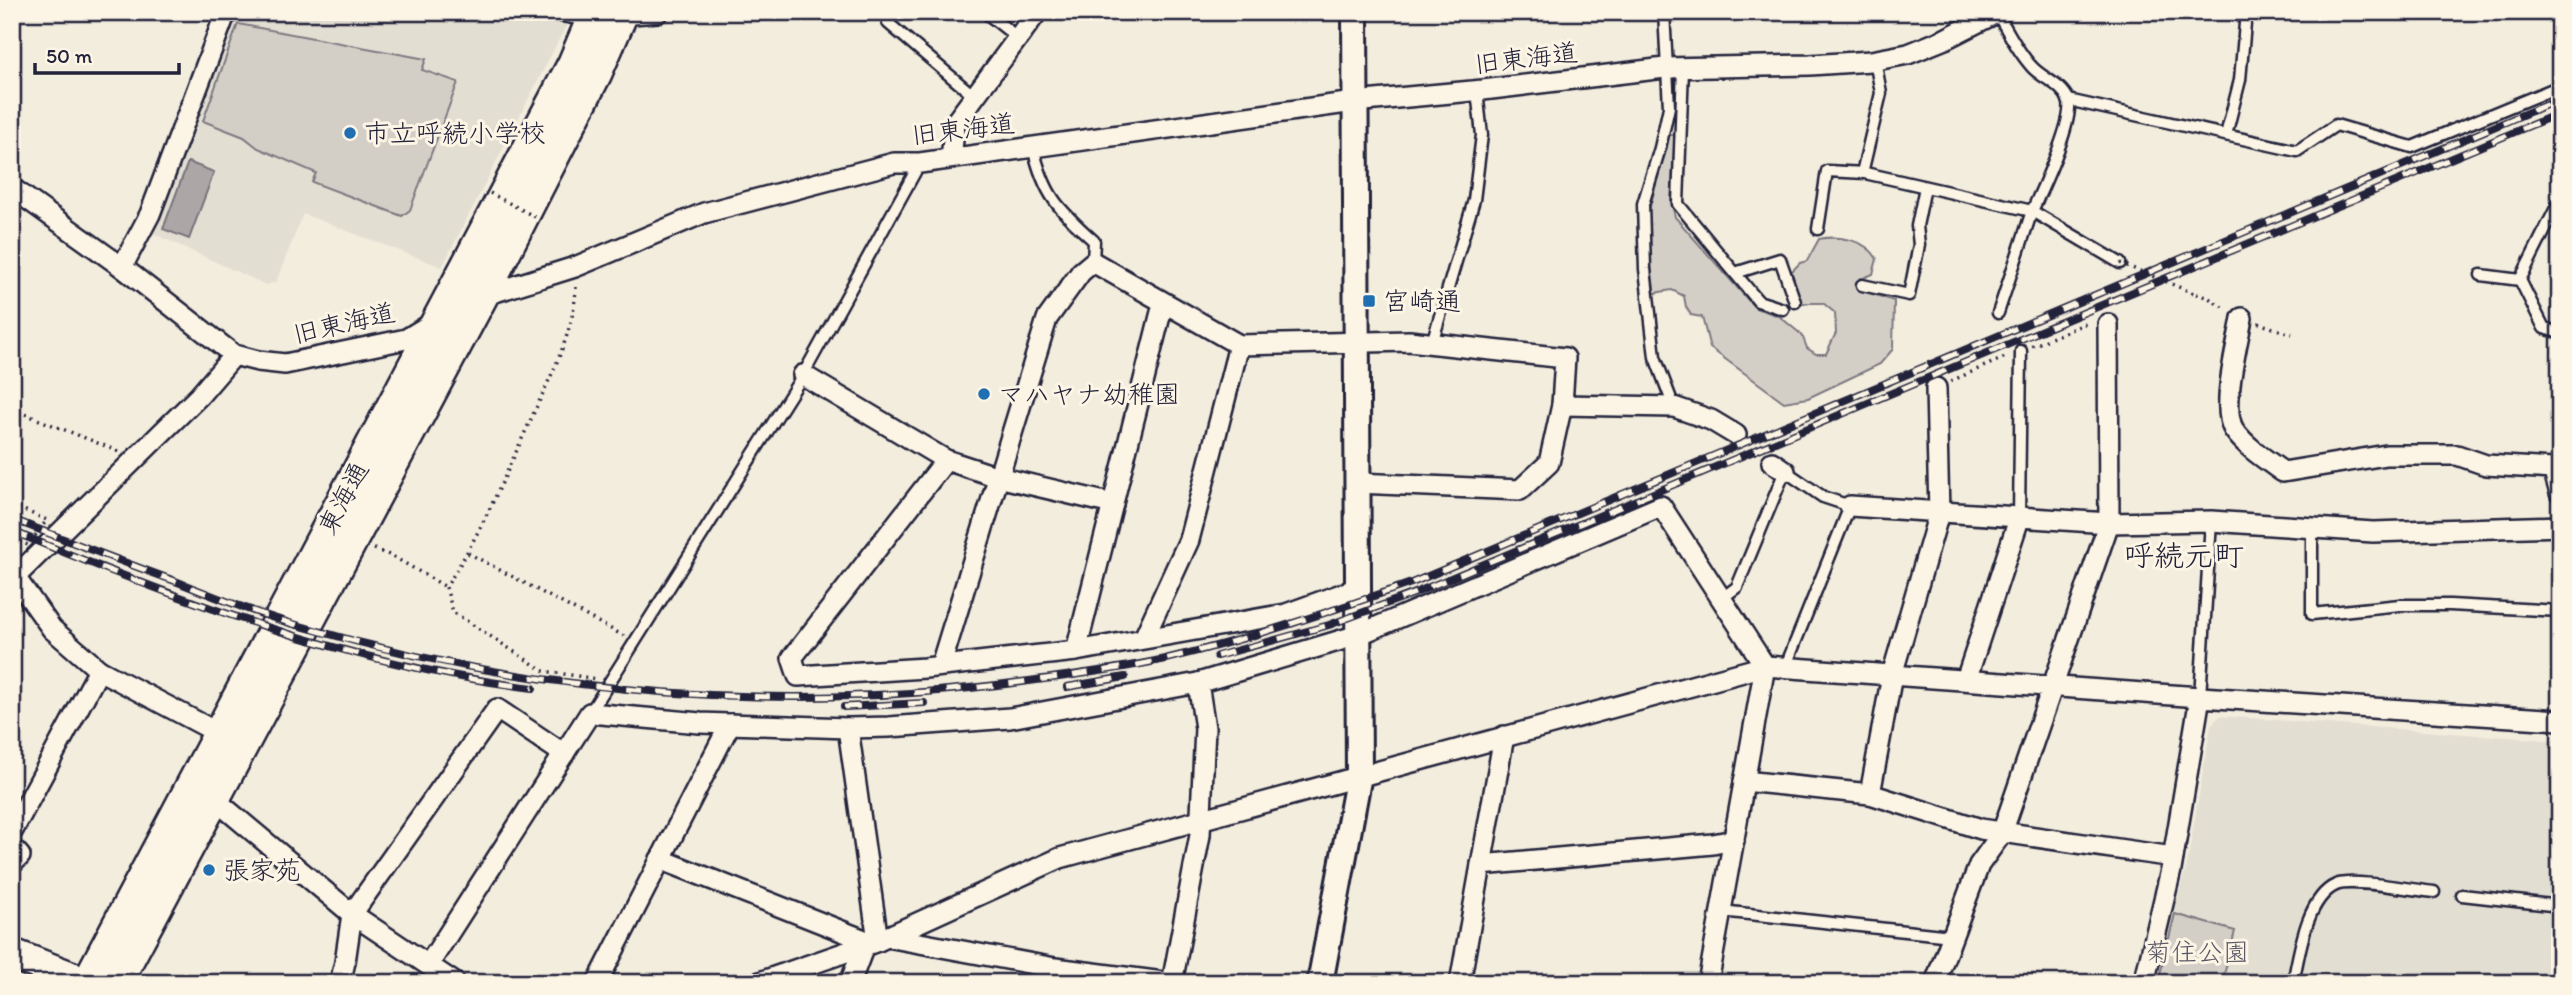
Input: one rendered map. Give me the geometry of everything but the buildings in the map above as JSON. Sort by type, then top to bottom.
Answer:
[{"type":"main road","name":"東海通","points":[[116,983],[483,295],[596,74],[608,14]]},
{"type":"main road","name":"東海通","points":[[87,983],[573,64],[608,14]]},
{"type":"main road","points":[[12,954],[87,983]]},
{"type":"street","points":[[122,267],[150,214],[226,12]]},
{"type":"street","points":[[564,12],[658,12]]},
{"type":"street","points":[[951,158],[955,123],[1037,12]]},
{"type":"street","points":[[1320,983],[1359,775],[1355,12]]},
{"type":"street","name":"旧東海道","points":[[12,188],[122,267],[234,355],[258,361],[285,363],[406,339],[483,295],[575,268],[704,212],[894,163],[920,163],[1354,102],[1674,68],[1811,65],[1875,60],[1908,54],[1997,12]]},
{"type":"street","points":[[941,665],[1046,319],[1081,272],[1093,262],[1238,345],[1356,341],[1432,342],[1565,358],[1562,405],[1549,463],[1520,490],[1357,483]]},
{"type":"street","points":[[1076,651],[1163,304]]},
{"type":"street","points":[[2242,318],[2228,408],[2232,427],[2252,450],[2283,472],[2386,455],[2457,455],[2486,465],[2553,469],[2560,493]]},
{"type":"street","points":[[1935,983],[1979,865],[2002,833],[2109,523],[2108,324]]},
{"type":"street","points":[[1144,638],[1189,540],[1238,345]]},
{"type":"street","points":[[218,733],[99,670],[52,629],[14,578],[200,396],[234,355]]},
{"type":"street","points":[[803,375],[946,460],[998,478],[1113,504]]},
{"type":"street","points":[[1870,794],[1892,675],[1939,513],[1936,388]]},
{"type":"street","points":[[1562,405],[1674,407],[1711,420],[1736,435]]},
{"type":"street","points":[[946,460],[792,658],[798,676],[925,668],[1076,651],[1286,614],[1358,588]]},
{"type":"street","points":[[429,964],[590,713],[730,724],[848,728],[1010,718],[1198,683],[1358,635],[1661,506],[1765,666],[1708,983]]},
{"type":"street","points":[[1850,506],[2018,519],[2109,523],[2211,521],[2373,532],[2560,526]]},
{"type":"street","points":[[1966,680],[2018,519]]},
{"type":"street","points":[[757,983],[875,942],[1060,858],[1765,666],[2560,720]]},
{"type":"street","points":[[12,832],[99,670]]},
{"type":"street","points":[[660,859],[875,942],[1054,976],[1171,983],[1200,835],[1205,728],[1198,683]]},
{"type":"street","points":[[2144,983],[2173,857],[2200,697]]},
{"type":"street","points":[[340,983],[352,914],[497,709],[564,754]]},
{"type":"street","points":[[597,983],[730,724]]},
{"type":"street","points":[[848,728],[875,942],[850,983]]},
{"type":"street","points":[[1460,983],[1504,736]]},
{"type":"street","points":[[1744,781],[1870,794],[1981,829],[2173,857]]},
{"type":"street","points":[[214,798],[352,914],[455,983]]},
{"type":"street","points":[[1481,865],[1734,841]]},
{"type":"street","points":[[12,847],[20,856],[12,864]]},
{"type":"lane","points":[[985,12],[1018,38]]},
{"type":"lane","points":[[1664,12],[1674,68],[1678,204],[1758,301],[1783,309]]},
{"type":"lane","points":[[1997,12],[2033,69],[2058,86],[2068,100],[2069,113],[1998,313]]},
{"type":"lane","points":[[2225,135],[2240,80],[2246,12]]},
{"type":"lane","points":[[888,23],[974,96]]},
{"type":"lane","points":[[1863,173],[1881,93],[1875,60]]},
{"type":"lane","points":[[1674,68],[1660,148],[1643,204],[1644,269],[1655,358],[1674,407]]},
{"type":"lane","points":[[2068,100],[2297,150],[2336,125],[2412,147],[2560,86]]},
{"type":"lane","points":[[1432,342],[1474,200],[1482,135],[1477,91]]},
{"type":"lane","points":[[1033,147],[1044,184],[1060,211],[1094,241],[1093,262]]},
{"type":"lane","points":[[590,713],[803,375],[920,163]]},
{"type":"lane","points":[[1818,229],[1827,171],[1863,173],[2032,211],[2120,263]]},
{"type":"lane","points":[[1861,285],[1909,295],[1919,245],[1917,226],[1925,187]]},
{"type":"lane","points":[[2520,280],[2560,200]]},
{"type":"lane","points":[[1735,273],[1780,259],[1795,302]]},
{"type":"lane","points":[[2481,275],[2520,280]]},
{"type":"lane","points":[[2520,280],[2544,328],[2560,333]]},
{"type":"lane","points":[[2018,519],[2021,351]]},
{"type":"lane","points":[[1721,599],[1737,587],[1778,467],[1823,497],[1850,506],[1786,668]]},
{"type":"lane","points":[[2200,697],[2211,521]]},
{"type":"lane","points":[[2312,528],[2312,614],[2400,605],[2560,611]]},
{"type":"lane","points":[[2293,983],[2312,912],[2335,886],[2350,883],[2434,892]]},
{"type":"lane","points":[[2462,895],[2560,906]]},
{"type":"lane","points":[[1721,911],[1951,936]]},
{"type":"path","points":[[490,193],[541,219]]},
{"type":"path","points":[[2120,263],[2196,294]]},
{"type":"path","points":[[446,587],[489,513],[563,347],[576,290],[575,268]]},
{"type":"path","points":[[12,409],[125,453],[133,462]]},
{"type":"path","points":[[12,505],[47,520],[28,545],[12,539]]},
{"type":"path","points":[[350,541],[392,556],[446,587],[453,612],[544,671],[610,680]]},
{"type":"path","points":[[468,553],[635,642]]},
{"type":"shaded area","name":"市立呼続小学校","points":[[233,12],[520,12],[562,20],[566,26],[442,267],[303,214],[276,282],[266,285],[150,232]]},
{"type":"shaded area","points":[[188,162],[214,172],[189,239],[163,229]]},
{"type":"shaded area","points":[[2220,716],[2560,741],[2560,983],[2152,983],[2187,865],[2211,725]]},
{"type":"green space","points":[[238,24],[426,59],[422,70],[458,82],[410,210],[402,216],[312,182],[316,173],[258,148],[244,137],[203,121]]},
{"type":"green space","points":[[1669,135],[1675,135],[1671,201],[1675,217],[1755,308],[1779,316],[1802,335],[1807,348],[1816,354],[1826,354],[1836,333],[1835,313],[1823,303],[1800,303],[1791,272],[1800,263],[1807,261],[1819,239],[1852,240],[1867,247],[1877,259],[1873,274],[1861,279],[1860,290],[1894,301],[1893,349],[1880,364],[1808,398],[1784,402],[1710,348],[1702,317],[1691,315],[1684,296],[1672,290],[1654,293],[1646,222]]},
{"type":"green space","name":"菊住公園","points":[[2175,914],[2235,931],[2222,983],[2158,983]]},
{"type":"railway","points":[[12,519],[239,606],[288,622],[393,650],[482,669],[573,683],[755,697],[847,696],[938,691],[1114,669],[1228,643],[1414,582],[2560,99]]},
{"type":"railway","points":[[1217,656],[1329,625],[1415,593],[2560,113]]},
{"type":"railway","points":[[12,531],[138,582],[333,647],[465,678],[533,688]]},
{"type":"railway","points":[[1067,687],[1125,677]]},
{"type":"railway","points":[[844,707],[924,703]]},
{"type":"place","name":"市立呼続小学校","points":[[350,133]]},
{"type":"place","name":"宮崎通","points":[[1369,301]]},
{"type":"place","name":"マハヤナ幼稚園","points":[[984,394]]},
{"type":"place","name":"張家苑","points":[[209,870]]},
{"type":"district","name":"呼続元町","points":[[2184,556]]}]
